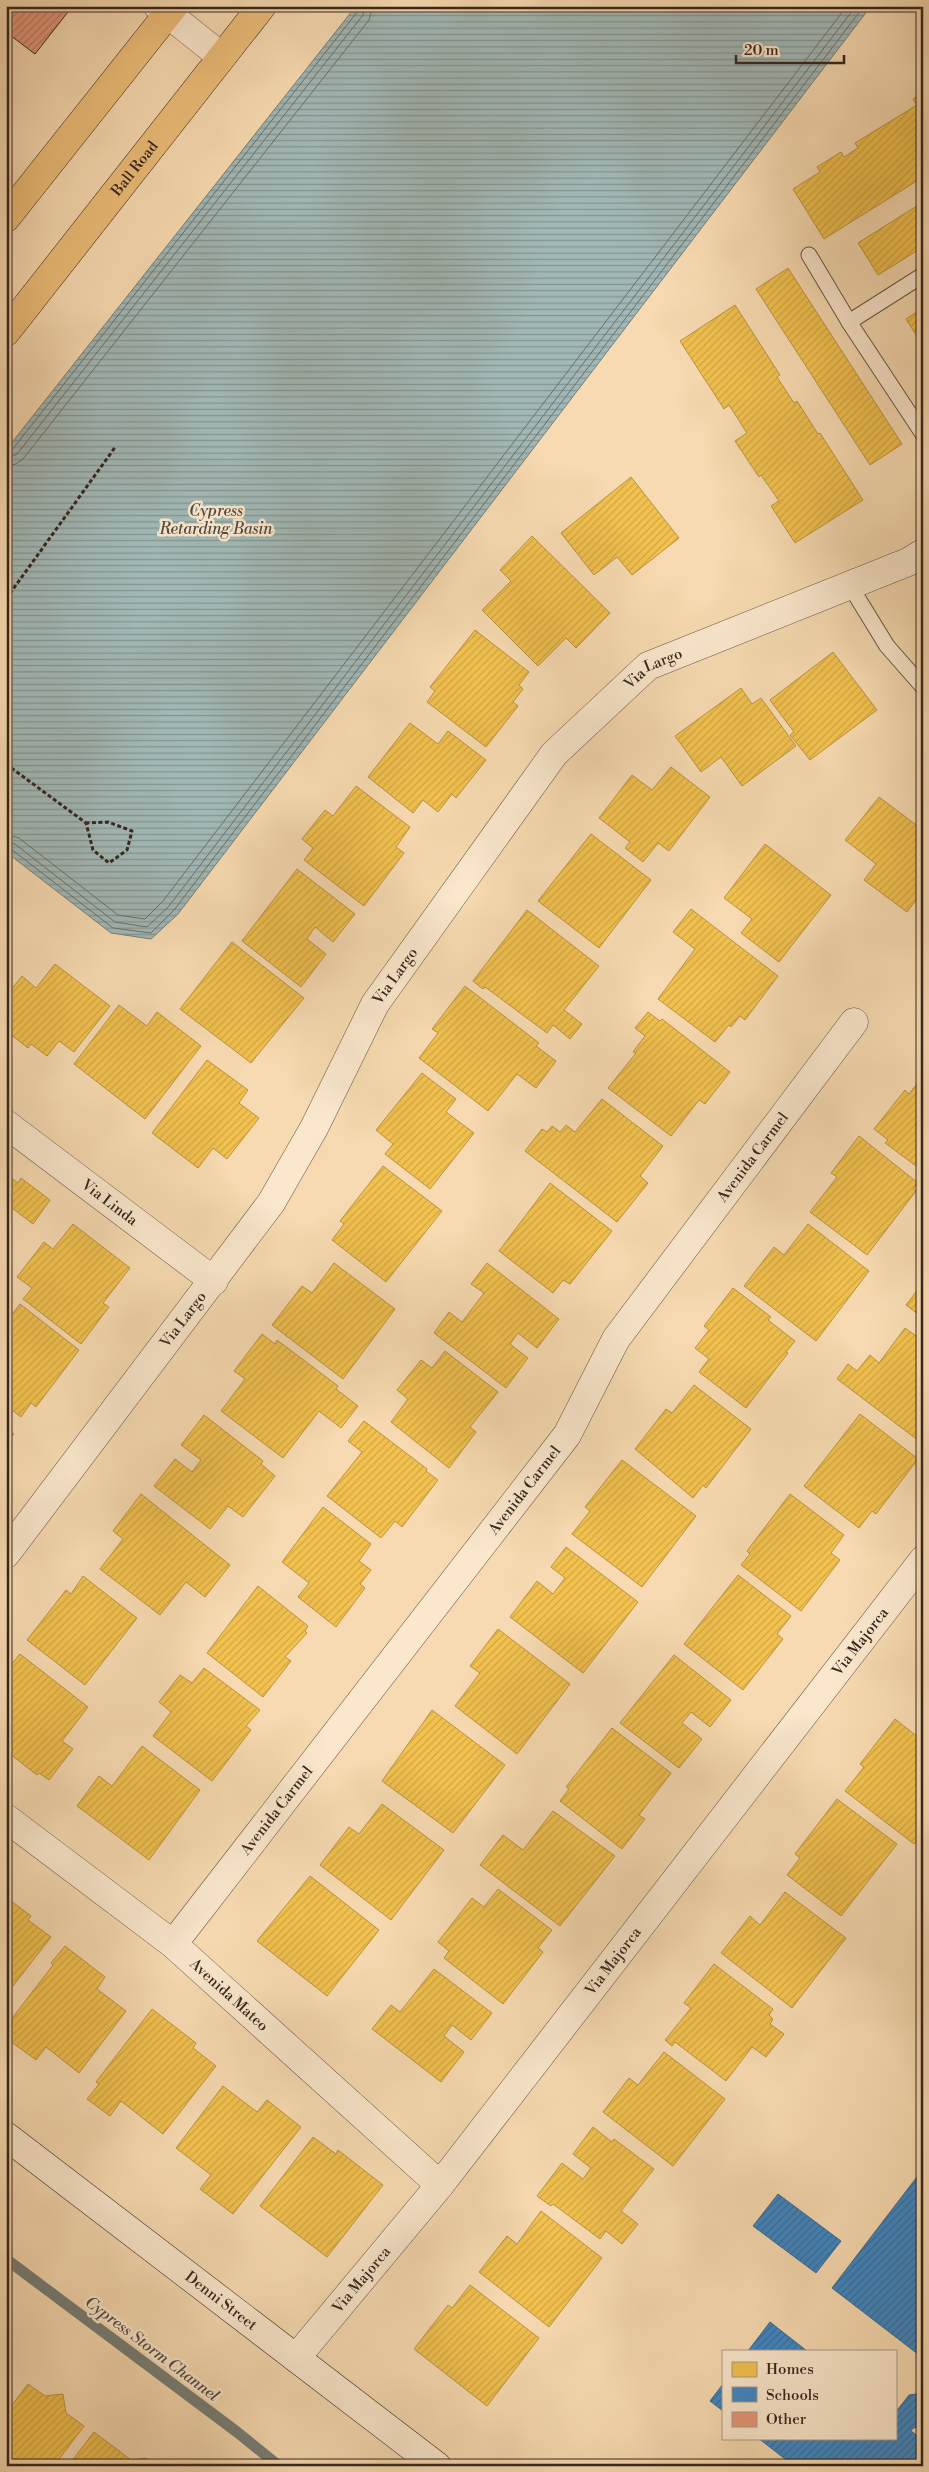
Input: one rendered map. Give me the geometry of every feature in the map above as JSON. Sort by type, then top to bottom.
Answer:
[{"type":"main road","name":"Ball Road","points":[[6,332],[222,57],[257,8]]},
{"type":"main road","points":[[6,218],[167,9]]},
{"type":"street","points":[[167,9],[222,57]]},
{"type":"street","name":"Via Largo","points":[[6,1554],[214,1281],[271,1203],[314,1128],[375,1004],[554,754],[648,666],[908,562],[923,553]]},
{"type":"street","name":"Avenida Carmel","points":[[172,1944],[567,1435],[616,1339],[854,1022]]},
{"type":"street","name":"Via Linda","points":[[6,1124],[214,1281]]},
{"type":"street","name":"Via Majorca","points":[[296,2358],[440,2185],[923,1560]]},
{"type":"street","name":"Avenida Mateo","points":[[6,1818],[172,1944],[440,2185]]},
{"type":"street","name":"Denni Street","points":[[6,2136],[437,2466]]},
{"type":"lane","points":[[809,255],[849,322],[923,434]]},
{"type":"lane","points":[[849,322],[923,276]]},
{"type":"lane","points":[[850,584],[887,646],[923,686]]},
{"type":"path","points":[[6,599],[116,446]]},
{"type":"path","points":[[6,764],[86,823],[108,822],[132,831],[127,850],[109,862],[93,850],[86,823]]},
{"type":"water","name":"Cypress Retarding Basin","points":[[356,6],[871,6],[178,914],[151,939],[111,933],[6,852],[6,450]]},
{"type":"building: Homes","points":[[923,93],[923,177],[824,239],[793,189],[820,172],[817,167],[841,152],[844,157],[858,148],[855,143],[917,105],[913,99]]},
{"type":"building: Homes","points":[[923,202],[923,247],[878,275],[858,243]]},
{"type":"building: Homes","points":[[788,268],[902,444],[870,465],[756,289]]},
{"type":"building: Homes","points":[[735,305],[780,375],[777,377],[794,403],[797,401],[818,434],[820,433],[863,500],[795,543],[771,506],[779,501],[761,475],[759,477],[735,441],[747,433],[729,405],[724,409],[680,341]]},
{"type":"building: Homes","points":[[923,308],[923,346],[906,319]]},
{"type":"building: Homes","points":[[631,477],[679,538],[632,575],[617,557],[594,575],[561,533]]},
{"type":"building: Homes","points":[[532,536],[610,613],[576,648],[566,638],[538,666],[482,610],[511,581],[500,570]]},
{"type":"building: Homes","points":[[475,630],[529,672],[519,685],[523,689],[513,702],[518,706],[486,747],[427,702],[435,691],[430,687]]},
{"type":"building: Homes","points":[[833,652],[877,710],[810,760],[790,735],[794,732],[770,700]]},
{"type":"building: Homes","points":[[741,688],[752,704],[761,698],[796,746],[742,786],[721,757],[701,772],[675,736]]},
{"type":"building: Homes","points":[[410,723],[438,744],[448,731],[486,760],[456,798],[452,794],[438,812],[423,800],[413,813],[368,777]]},
{"type":"building: Homes","points":[[671,767],[710,797],[669,851],[658,843],[643,862],[625,848],[630,842],[599,818],[632,775],[652,790]]},
{"type":"building: Homes","points":[[356,786],[410,827],[396,847],[404,853],[364,906],[304,860],[313,848],[302,839],[325,810],[333,816]]},
{"type":"building: Homes","points":[[879,797],[923,830],[923,891],[907,912],[864,880],[876,864],[845,840]]},
{"type":"building: Homes","points":[[591,834],[651,880],[599,948],[538,901]]},
{"type":"building: Homes","points":[[765,844],[831,895],[779,962],[741,933],[752,919],[724,898]]},
{"type":"building: Homes","points":[[297,869],[355,914],[333,942],[315,927],[307,939],[326,954],[301,987],[242,941]]},
{"type":"building: Homes","points":[[691,909],[778,976],[745,1020],[740,1016],[731,1027],[729,1025],[715,1042],[658,999],[695,949],[673,932]]},
{"type":"building: Homes","points":[[527,910],[599,966],[564,1010],[582,1024],[570,1039],[553,1025],[547,1033],[485,987],[483,989],[473,981]]},
{"type":"building: Homes","points":[[232,942],[304,998],[251,1063],[180,1009]]},
{"type":"building: Homes","points":[[55,964],[110,1006],[74,1052],[59,1041],[47,1056],[31,1044],[28,1048],[6,1031],[6,996],[22,976],[36,988]]},
{"type":"building: Homes","points":[[465,986],[539,1043],[536,1046],[556,1061],[536,1088],[517,1074],[488,1111],[419,1058],[438,1033],[432,1029]]},
{"type":"building: Homes","points":[[119,1005],[147,1026],[157,1012],[201,1046],[145,1119],[74,1064]]},
{"type":"building: Homes","points":[[648,1012],[660,1021],[662,1019],[730,1072],[705,1104],[699,1100],[671,1136],[608,1088],[636,1053],[633,1052],[645,1036],[635,1028]]},
{"type":"building: Homes","points":[[207,1060],[248,1090],[239,1103],[259,1118],[227,1159],[213,1148],[198,1168],[152,1133]]},
{"type":"building: Homes","points":[[422,1073],[456,1099],[446,1112],[474,1133],[430,1189],[385,1154],[393,1144],[376,1130]]},
{"type":"building: Homes","points":[[920,1080],[923,1082],[923,1171],[885,1143],[888,1140],[874,1129],[905,1090],[909,1094]]},
{"type":"building: Homes","points":[[602,1099],[663,1146],[640,1176],[648,1183],[617,1222],[525,1151],[542,1129],[547,1132],[552,1126],[560,1132],[566,1125],[575,1132]]},
{"type":"building: Homes","points":[[859,1136],[918,1183],[913,1189],[916,1191],[867,1255],[810,1212],[837,1177],[831,1173]]},
{"type":"building: Homes","points":[[383,1166],[442,1211],[386,1282],[332,1240],[344,1224],[340,1221]]},
{"type":"building: Homes","points":[[6,1174],[18,1183],[21,1178],[50,1200],[33,1224],[12,1208],[6,1216]]},
{"type":"building: Homes","points":[[550,1183],[612,1231],[570,1284],[563,1280],[553,1293],[499,1251]]},
{"type":"building: Homes","points":[[73,1224],[130,1268],[103,1303],[109,1307],[81,1344],[23,1299],[32,1288],[17,1277],[44,1242],[53,1249]]},
{"type":"building: Homes","points":[[808,1224],[869,1271],[816,1341],[744,1286],[774,1247],[784,1255]]},
{"type":"building: Homes","points":[[334,1263],[395,1309],[343,1379],[272,1325],[302,1286],[312,1293]]},
{"type":"building: Homes","points":[[487,1263],[559,1319],[537,1348],[518,1333],[510,1344],[528,1358],[506,1388],[434,1333],[449,1312],[462,1322],[484,1293],[471,1284]]},
{"type":"building: Homes","points":[[923,1283],[923,1318],[906,1305]]},
{"type":"building: Homes","points":[[733,1288],[771,1317],[768,1320],[795,1341],[746,1408],[699,1372],[709,1359],[695,1348],[709,1330],[704,1326]]},
{"type":"building: Homes","points":[[20,1304],[79,1350],[36,1407],[31,1403],[21,1417],[6,1406],[6,1322]]},
{"type":"building: Homes","points":[[905,1328],[923,1341],[923,1444],[837,1379],[848,1364],[857,1371],[870,1355],[879,1363]]},
{"type":"building: Homes","points":[[262,1334],[275,1344],[277,1340],[338,1386],[336,1389],[358,1406],[341,1428],[319,1411],[283,1458],[221,1411],[245,1379],[234,1371]]},
{"type":"building: Homes","points":[[445,1351],[498,1392],[470,1427],[476,1432],[449,1468],[391,1422],[408,1399],[397,1390],[421,1360],[432,1368]]},
{"type":"building: Homes","points":[[694,1385],[751,1429],[706,1488],[703,1485],[693,1498],[635,1449],[666,1409],[672,1413]]},
{"type":"building: Homes","points":[[860,1414],[918,1459],[876,1514],[872,1511],[859,1528],[804,1486]]},
{"type":"building: Homes","points":[[204,1415],[263,1461],[261,1464],[275,1476],[243,1517],[228,1506],[210,1529],[154,1486],[175,1459],[192,1472],[201,1460],[181,1445]]},
{"type":"building: Homes","points":[[364,1421],[427,1469],[426,1471],[438,1480],[402,1527],[395,1521],[381,1538],[327,1496],[362,1452],[348,1441]]},
{"type":"building: Homes","points":[[6,1427],[14,1434],[6,1444]]},
{"type":"building: Homes","points":[[622,1460],[696,1516],[642,1587],[572,1534],[590,1511],[585,1507]]},
{"type":"building: Homes","points":[[141,1494],[230,1565],[205,1597],[186,1582],[160,1615],[100,1569],[123,1539],[113,1531]]},
{"type":"building: Homes","points":[[790,1494],[844,1535],[831,1553],[840,1560],[801,1611],[741,1565],[750,1554],[747,1551]]},
{"type":"building: Homes","points":[[323,1507],[371,1544],[359,1561],[371,1570],[360,1584],[365,1588],[336,1627],[298,1597],[309,1583],[282,1562]]},
{"type":"building: Homes","points":[[566,1547],[638,1602],[583,1673],[510,1617],[537,1581],[553,1594],[565,1578],[551,1567]]},
{"type":"building: Homes","points":[[738,1575],[791,1616],[777,1634],[783,1639],[743,1690],[684,1644]]},
{"type":"building: Homes","points":[[83,1576],[137,1618],[85,1685],[27,1640],[66,1590],[71,1594]]},
{"type":"building: Homes","points":[[258,1586],[308,1626],[305,1631],[307,1633],[285,1657],[291,1661],[263,1697],[207,1653]]},
{"type":"building: Homes","points":[[498,1629],[570,1684],[517,1754],[455,1706],[480,1673],[470,1666]]},
{"type":"building: Homes","points":[[20,1654],[88,1707],[62,1741],[73,1749],[49,1780],[39,1773],[37,1775],[6,1751],[6,1671]]},
{"type":"building: Homes","points":[[674,1655],[731,1700],[710,1727],[691,1712],[682,1723],[702,1739],[679,1768],[620,1723]]},
{"type":"building: Homes","points":[[204,1668],[260,1710],[246,1726],[251,1730],[212,1781],[153,1736],[171,1712],[159,1702],[180,1675],[192,1683]]},
{"type":"building: Homes","points":[[432,1710],[505,1765],[453,1833],[382,1781]]},
{"type":"building: Homes","points":[[895,1719],[923,1741],[923,1833],[914,1844],[845,1791],[864,1767],[860,1764]]},
{"type":"building: Homes","points":[[612,1728],[671,1773],[639,1815],[645,1819],[622,1849],[560,1801],[569,1789],[566,1787]]},
{"type":"building: Homes","points":[[142,1746],[200,1790],[149,1860],[77,1806],[99,1776],[112,1786]]},
{"type":"building: Homes","points":[[837,1799],[897,1844],[841,1916],[787,1875],[800,1858],[795,1854]]},
{"type":"building: Homes","points":[[382,1804],[444,1850],[391,1920],[320,1865],[349,1827],[359,1834]]},
{"type":"building: Homes","points":[[553,1811],[615,1856],[560,1926],[480,1865],[503,1835],[523,1850]]},
{"type":"building: Homes","points":[[310,1876],[379,1930],[327,1996],[257,1941]]},
{"type":"building: Homes","points":[[498,1889],[552,1930],[538,1948],[543,1952],[503,2004],[444,1958],[449,1951],[438,1942],[472,1898],[484,1907]]},
{"type":"building: Homes","points":[[785,1892],[846,1938],[792,2008],[721,1953],[750,1916],[760,1925]]},
{"type":"building: Homes","points":[[6,1897],[31,1916],[28,1920],[51,1937],[6,1995]]},
{"type":"building: Homes","points":[[65,1946],[105,1977],[97,1989],[126,2011],[79,2073],[46,2047],[36,2060],[6,2038],[6,2031],[13,2022],[10,2021],[53,1965],[51,1963]]},
{"type":"building: Homes","points":[[714,1964],[773,2009],[769,2015],[773,2019],[770,2024],[784,2034],[766,2057],[752,2047],[726,2081],[675,2042],[672,2046],[665,2040],[691,2008],[684,2003]]},
{"type":"building: Homes","points":[[434,1969],[492,2013],[471,2040],[452,2025],[444,2036],[464,2052],[441,2082],[372,2029],[391,2005],[400,2012]]},
{"type":"building: Homes","points":[[152,2009],[196,2043],[193,2048],[216,2066],[163,2134],[121,2101],[110,2116],[87,2099],[99,2084],[96,2082]]},
{"type":"building: Homes","points":[[664,2052],[725,2099],[673,2166],[603,2112],[629,2078],[638,2085]]},
{"type":"building: Homes","points":[[223,2086],[257,2112],[267,2100],[301,2127],[233,2214],[200,2189],[211,2175],[176,2148]]},
{"type":"building: Homes","points":[[593,2127],[612,2142],[614,2139],[654,2169],[621,2211],[638,2224],[622,2244],[606,2231],[600,2239],[553,2204],[551,2206],[537,2196],[562,2163],[583,2179],[591,2168],[573,2154]]},
{"type":"building: Homes","points":[[313,2137],[336,2154],[338,2150],[383,2185],[327,2257],[260,2206]]},
{"type":"building: Homes","points":[[541,2211],[602,2258],[549,2327],[479,2272],[507,2236],[517,2244]]},
{"type":"building: Homes","points":[[470,2285],[539,2338],[487,2406],[414,2349],[448,2305],[452,2308]]},
{"type":"building: Homes","points":[[28,2384],[45,2396],[63,2394],[66,2413],[84,2426],[54,2466],[6,2466],[6,2413]]},
{"type":"building: Homes","points":[[94,2432],[131,2460],[146,2458],[149,2466],[68,2466]]},
{"type":"building: Schools","points":[[923,2169],[923,2358],[832,2288]]},
{"type":"building: Schools","points":[[778,2194],[841,2241],[816,2273],[753,2226]]},
{"type":"building: Schools","points":[[770,2322],[806,2350],[749,2350]]},
{"type":"building: Schools","points":[[722,2385],[722,2410],[710,2401]]},
{"type":"building: Schools","points":[[923,2393],[923,2427],[913,2428],[911,2431],[923,2440],[923,2466],[794,2466],[761,2440],[896,2440],[896,2412],[909,2395]]},
{"type":"building: Other","points":[[6,6],[68,6],[71,8],[35,54],[6,32]]},
{"type":"waterway","name":"Cypress Storm Channel","points":[[6,2259],[237,2432],[279,2466]]}]
